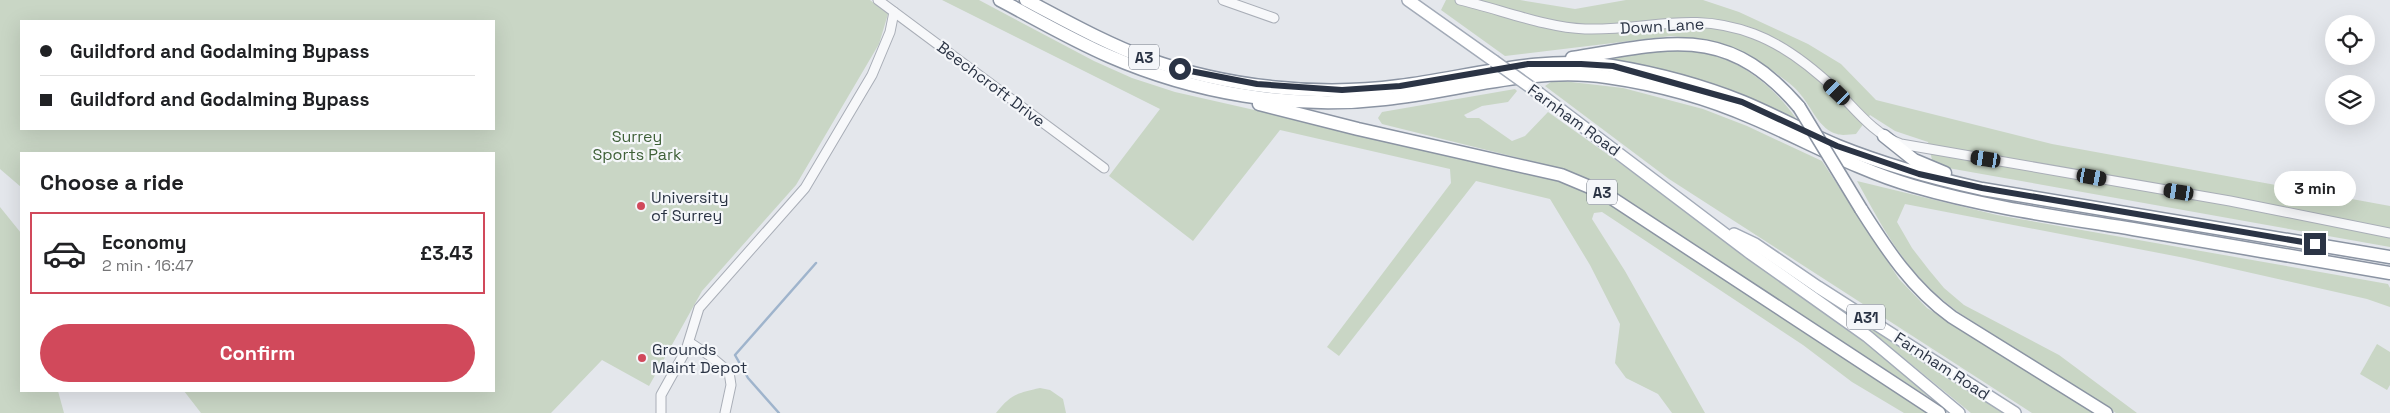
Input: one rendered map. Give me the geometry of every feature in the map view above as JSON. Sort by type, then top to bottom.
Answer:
[{"type":"highway","name":"A3","points":[[1000,0],[1111,57],[1165,77],[1299,115],[1552,173],[1582,183],[1604,193],[1939,413]]},
{"type":"highway","name":"A3","points":[[1026,0],[1100,39],[1146,58],[1204,75],[1257,84],[1319,90],[1384,88],[1475,75],[1528,64],[1597,64],[1645,74],[1742,102],[1837,146],[1904,170],[2036,198],[2390,257]]},
{"type":"highway","points":[[1528,64],[1642,46],[1689,44],[1731,54],[1756,66],[1776,82],[1798,107],[1896,263],[1932,301],[1952,317],[2106,413]]},
{"type":"highway","name":"A3","points":[[1214,90],[1273,99],[1354,102],[1402,97],[1532,76],[1578,74],[1608,77],[1672,91],[1735,110],[1883,177],[1941,194],[2041,214],[2390,273]]},
{"type":"highway","points":[[1884,136],[1914,160],[1935,170],[2036,198]]},
{"type":"main road","name":"Farnham Road","points":[[1408,0],[1494,60],[1715,224],[1757,258],[1866,336],[1960,413]]},
{"type":"main road","name":"Farnham Road","points":[[1715,224],[1755,244],[2015,413]]},
{"type":"street","name":"Beechcroft Drive","points":[[878,0],[1104,168]]},
{"type":"street","points":[[1223,0],[1274,18]]},
{"type":"street","name":"Down Lane","points":[[1460,0],[1572,28],[1608,29],[1687,21],[1722,25],[1743,30],[1773,42],[1800,59],[1884,136],[1901,144],[2230,200],[2390,233]]},
{"type":"street","points":[[661,413],[663,390],[690,342],[697,314],[702,304],[786,212],[805,188],[872,75],[890,32],[894,12]]},
{"type":"street","points":[[690,342],[729,372],[731,385],[726,413]]},
{"type":"green space","name":"Surrey Sports Park","points":[[0,0],[870,0],[888,14],[879,44],[796,185],[702,291],[649,386],[602,360],[551,413],[201,413],[185,392],[495,392],[495,152],[20,152],[20,186],[0,169]]},
{"type":"green space","points":[[942,0],[979,0],[1094,61],[1132,78],[1175,92],[1525,171],[1593,191],[1934,413],[1904,413],[1852,382],[1803,345],[1602,212],[1594,213],[1592,219],[1625,271],[1705,413],[1672,413],[1658,394],[1626,378],[1615,363],[1620,324],[1590,265],[1550,199],[1476,181],[1339,356],[1327,347],[1451,183],[1450,169],[1280,130],[1193,241],[1109,176],[1160,109]]},
{"type":"green space","points":[[1446,0],[1520,0],[1575,9],[1626,0],[1703,0],[1739,12],[1808,44],[1841,64],[1876,100],[2052,144],[2390,206],[2390,247],[1948,168],[1932,160],[1928,142],[1895,131],[1870,115],[1856,134],[1841,135],[1825,128],[1797,90],[1789,83],[1755,59],[1717,43],[1688,37],[1671,36],[1505,56],[1441,10]]},
{"type":"green space","points":[[1646,50],[1690,50],[1727,60],[1766,84],[1797,120],[1760,103],[1599,58]]},
{"type":"green space","points":[[1554,80],[1623,88],[1703,109],[1747,126],[1822,161],[1899,279],[1927,308],[2095,413],[2032,413],[1669,179],[1545,86]]},
{"type":"green space","points":[[1515,89],[1517,91],[1508,102],[1482,106],[1464,115],[1467,118],[1479,118],[1512,141],[1525,136],[1548,112],[1842,321],[1949,410],[1584,177],[1551,166],[1382,124],[1378,118],[1382,112]]},
{"type":"green space","points":[[1857,181],[1997,215],[2388,284],[2390,288],[2390,307],[2367,299],[2185,258],[1905,204],[1897,222],[1912,248],[1944,288],[1964,305],[2059,355],[2137,413],[2116,413],[1958,312],[1940,298],[1900,253]]},
{"type":"green space","points":[[0,207],[20,232],[20,392],[58,392],[64,413],[0,413]]},
{"type":"green space","points":[[1754,248],[2009,413],[1971,413],[1852,316]]},
{"type":"green space","points":[[2377,344],[2390,352],[2390,385],[2387,390],[2360,374]]},
{"type":"green space","points":[[1040,388],[1050,390],[1063,399],[1066,413],[996,413],[1015,395]]},
{"type":"waterway","points":[[779,413],[748,378],[735,355],[816,263]]},
{"type":"place","name":"University of Surrey","points":[[641,206]]},
{"type":"place","name":"Grounds Maint Depot","points":[[642,358]]},
{"type":"route","points":[[1180,69],[1257,84],[1319,90],[1342,90],[1400,86],[1475,75],[1528,64],[1558,63],[1613,66],[1721,94],[1764,111],[1837,146],[1919,174],[1982,188],[2077,205],[2315,244]]}]
